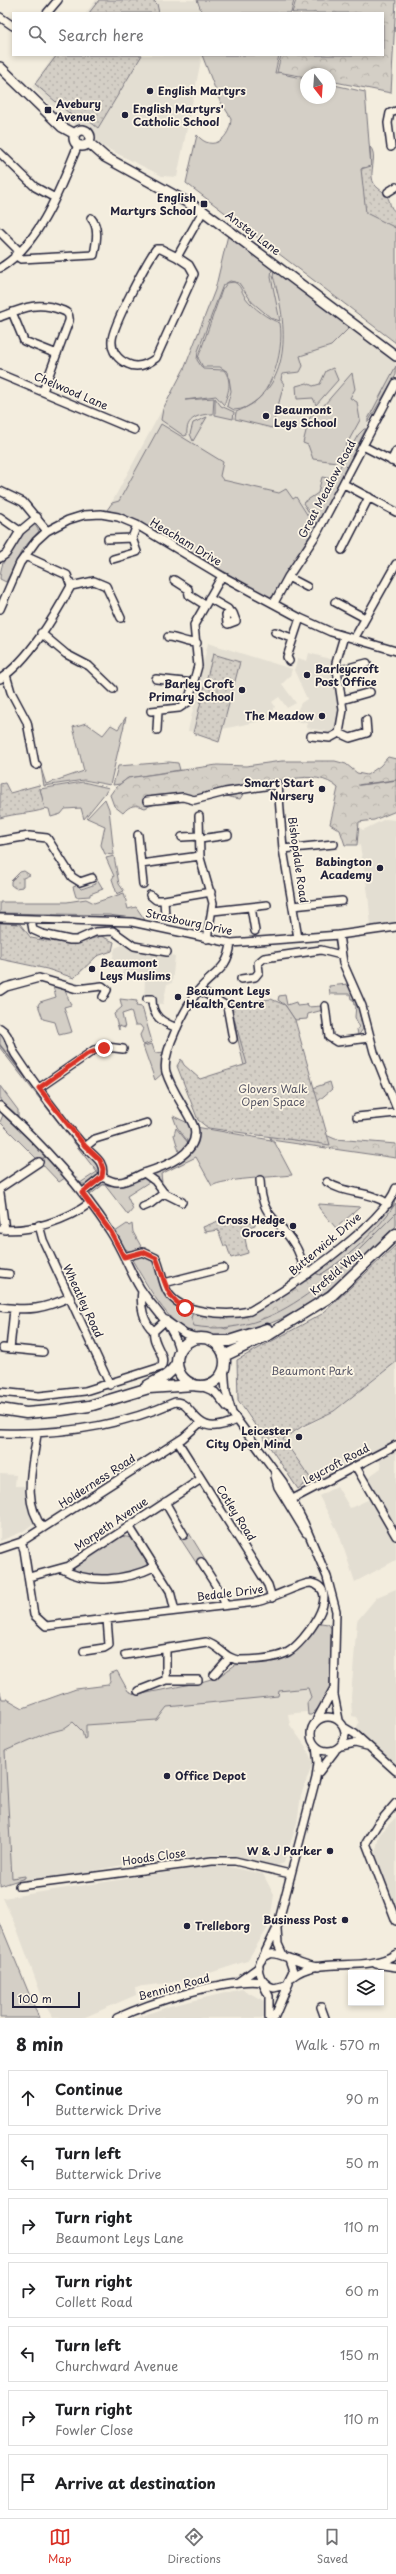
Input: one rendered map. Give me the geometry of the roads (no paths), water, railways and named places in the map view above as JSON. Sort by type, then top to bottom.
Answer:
[{"type":"highway","name":"Krefeld Way","points":[[224,1361],[331,1296],[396,1234]]},
{"type":"highway","name":"Krefeld Way","points":[[212,1341],[243,1338],[287,1323]]},
{"type":"highway","points":[[0,1409],[31,1413],[62,1410],[89,1406],[138,1391],[164,1386],[198,1385],[215,1381],[224,1361],[220,1347],[212,1341],[198,1338],[189,1341],[179,1351],[177,1363],[173,1370],[165,1377],[138,1391]]},
{"type":"highway","points":[[177,1363],[183,1378],[198,1385]]},
{"type":"main road","name":"Anstey Lane","points":[[0,67],[62,127],[75,134],[81,130],[86,132],[90,137],[89,143],[105,157],[203,211],[396,356]]},
{"type":"main road","points":[[75,134],[78,145],[84,146],[89,143]]},
{"type":"street","points":[[48,12],[58,0]]},
{"type":"street","points":[[0,17],[12,25]]},
{"type":"street","points":[[391,147],[388,118],[390,113],[396,112]]},
{"type":"street","points":[[0,268],[17,253],[44,221],[78,145]]},
{"type":"street","points":[[0,153],[35,187],[55,198]]},
{"type":"street","points":[[388,192],[396,187]]},
{"type":"street","points":[[177,257],[203,211]]},
{"type":"street","points":[[0,232],[21,259],[94,255],[97,232],[95,219]]},
{"type":"street","points":[[156,249],[161,249],[177,257],[189,265],[194,274],[156,358],[146,364],[129,365],[121,361],[115,353],[112,341],[118,323],[156,249]]},
{"type":"street","points":[[0,317],[40,304],[66,311],[69,321],[42,391]]},
{"type":"street","points":[[12,312],[24,341],[56,354]]},
{"type":"street","name":"Chelwood Lane","points":[[0,374],[134,430]]},
{"type":"street","name":"Great Meadow Road","points":[[274,603],[288,577],[316,535],[363,446],[393,394],[396,383]]},
{"type":"street","points":[[363,446],[394,462],[396,451]]},
{"type":"street","points":[[344,484],[396,512]]},
{"type":"street","points":[[0,491],[20,500],[36,516],[47,531]]},
{"type":"street","points":[[342,550],[369,497]]},
{"type":"street","name":"Heacham Drive","points":[[0,609],[25,556],[36,541],[47,531],[84,515],[118,517],[137,525],[268,603],[274,603],[300,618],[344,636],[396,652]]},
{"type":"street","points":[[0,558],[6,554],[20,531],[36,516]]},
{"type":"street","points":[[0,517],[20,531]]},
{"type":"street","points":[[112,559],[137,552],[132,538],[137,525]]},
{"type":"street","points":[[108,539],[132,538]]},
{"type":"street","points":[[25,556],[67,575],[71,586]]},
{"type":"street","points":[[354,639],[396,564]]},
{"type":"street","points":[[157,730],[155,711],[184,706],[191,696],[198,666],[194,625],[222,576]]},
{"type":"street","points":[[288,577],[307,587]]},
{"type":"street","points":[[174,580],[188,589],[189,595],[228,609],[230,613],[235,614],[237,620],[233,624],[228,623]]},
{"type":"street","points":[[37,765],[34,764],[26,722],[8,684],[3,677],[22,662],[71,586],[94,581],[106,586],[121,618]]},
{"type":"street","points":[[335,602],[365,618]]},
{"type":"street","points":[[289,660],[287,657],[292,638],[300,618]]},
{"type":"street","points":[[275,632],[292,638]]},
{"type":"street","points":[[41,633],[66,654],[89,666],[113,689]]},
{"type":"street","points":[[311,736],[330,738],[338,733],[342,720],[342,700],[336,658],[344,636]]},
{"type":"street","points":[[168,637],[176,637],[186,643],[196,643]]},
{"type":"street","points":[[337,671],[367,663]]},
{"type":"street","points":[[156,679],[194,683]]},
{"type":"street","points":[[342,700],[370,692]]},
{"type":"street","points":[[338,733],[350,738],[367,733],[366,720]]},
{"type":"street","name":"Bishopdale Road","points":[[147,801],[183,797],[194,800],[219,793],[278,784],[283,849],[298,938]]},
{"type":"street","points":[[198,816],[200,856],[210,892],[213,911],[207,939]]},
{"type":"street","points":[[138,835],[143,884]]},
{"type":"street","points":[[182,837],[228,835]]},
{"type":"street","points":[[0,841],[30,836],[46,838],[72,877],[80,882],[92,878]]},
{"type":"street","points":[[283,849],[334,844]]},
{"type":"street","points":[[141,864],[200,856]]},
{"type":"street","points":[[150,894],[156,900],[164,900],[210,892]]},
{"type":"street","points":[[164,900],[165,917]]},
{"type":"street","points":[[293,906],[342,901]]},
{"type":"street","points":[[213,911],[266,905]]},
{"type":"street","points":[[251,907],[255,931]]},
{"type":"street","name":"Strasbourg Drive","points":[[0,918],[132,922],[231,943],[339,935],[396,928]]},
{"type":"street","points":[[31,919],[33,930],[42,934],[77,940],[95,932],[113,931],[134,946],[167,952]]},
{"type":"street","points":[[339,935],[341,955],[348,977],[362,1006],[369,1038],[396,1107]]},
{"type":"street","points":[[102,1177],[122,1182],[177,1159],[189,1148],[194,1137],[192,1123],[166,1071],[168,1050],[177,1028],[200,990],[228,962],[231,943]]},
{"type":"street","points":[[240,979],[255,977],[259,972],[258,963],[264,958],[321,950],[341,955]]},
{"type":"street","points":[[0,991],[6,987],[39,978],[77,989],[102,986],[107,990],[104,997]]},
{"type":"street","points":[[200,990],[227,1006],[233,1039]]},
{"type":"street","points":[[147,999],[152,999],[154,1011],[159,1020],[177,1028]]},
{"type":"street","points":[[325,1006],[329,1036],[332,1040],[369,1038]]},
{"type":"street","points":[[0,1028],[6,1034],[14,1053],[39,1088],[85,1146],[100,1160],[103,1169],[102,1177],[82,1193]]},
{"type":"street","points":[[39,1088],[94,1050],[107,1047],[123,1048]]},
{"type":"street","points":[[0,1106],[45,1148],[90,1203],[111,1232],[142,1291],[167,1321],[185,1334],[198,1338]]},
{"type":"street","points":[[357,1118],[396,1113]]},
{"type":"street","points":[[85,1146],[95,1139],[147,1123]]},
{"type":"street","points":[[0,1188],[39,1162]]},
{"type":"street","points":[[144,1173],[155,1181],[164,1193],[182,1202]]},
{"type":"street","points":[[260,1180],[261,1196],[265,1211],[294,1243],[302,1266],[308,1274]]},
{"type":"street","points":[[327,1182],[347,1190],[378,1197],[388,1204]]},
{"type":"street","name":"Butterwick Drive","points":[[124,1257],[138,1252],[152,1255],[160,1265],[164,1283],[170,1296],[185,1308],[240,1313],[250,1311],[308,1274],[388,1204],[396,1188]]},
{"type":"street","points":[[0,1193],[2,1230],[39,1226],[78,1212],[90,1203]]},
{"type":"street","points":[[143,1207],[164,1193]]},
{"type":"street","name":"Wheatley Road","points":[[39,1226],[43,1240],[110,1385]]},
{"type":"street","points":[[164,1283],[223,1268]]},
{"type":"street","points":[[0,1273],[9,1274]]},
{"type":"street","points":[[142,1291],[140,1302],[149,1327],[154,1331]]},
{"type":"street","points":[[0,1307],[28,1310],[46,1308],[70,1298]]},
{"type":"street","points":[[14,1309],[6,1349],[43,1352]]},
{"type":"street","points":[[154,1331],[167,1321]]},
{"type":"street","points":[[167,1321],[179,1351]]},
{"type":"street","points":[[0,1392],[39,1396],[85,1391],[110,1385],[160,1367],[163,1359],[154,1338],[154,1331]]},
{"type":"street","points":[[224,1361],[227,1398],[232,1413]]},
{"type":"street","points":[[198,1385],[215,1392],[232,1413],[273,1471],[309,1538],[327,1577],[336,1611],[337,1649],[334,1686],[335,1705],[339,1720],[345,1728],[355,1734],[396,1771]]},
{"type":"street","points":[[0,1433],[37,1434],[109,1424],[135,1417],[174,1402],[183,1405],[200,1423],[216,1427],[236,1420]]},
{"type":"street","name":"Holderness Road","points":[[0,1549],[21,1542],[178,1442],[200,1423]]},
{"type":"street","points":[[37,1434],[29,1501],[34,1518],[43,1528]]},
{"type":"street","name":"Cotley Road","points":[[178,1442],[268,1585],[272,1598]]},
{"type":"street","name":"Leycroft Road","points":[[290,1501],[396,1445]]},
{"type":"street","points":[[356,1467],[396,1536]]},
{"type":"street","name":"Morpeth Avenue","points":[[29,1577],[62,1569],[201,1479]]},
{"type":"street","points":[[165,1502],[184,1535]]},
{"type":"street","points":[[129,1526],[170,1592],[175,1611]]},
{"type":"street","name":"Bedale Drive","points":[[21,1542],[29,1577],[33,1611],[36,1618],[42,1624],[54,1626],[272,1598],[311,1583],[324,1593],[324,1605],[302,1640],[287,1652],[255,1659],[241,1660],[229,1658]]},
{"type":"street","points":[[201,1562],[222,1595],[225,1605]]},
{"type":"street","points":[[62,1569],[79,1577],[108,1578],[129,1576],[154,1567]]},
{"type":"street","points":[[84,1650],[104,1648],[109,1645],[107,1619]]},
{"type":"street","points":[[125,1655],[166,1650],[186,1644],[206,1642],[214,1645],[229,1658],[214,1675]]},
{"type":"street","points":[[166,1650],[166,1680]]},
{"type":"street","points":[[138,1691],[166,1680],[198,1680]]},
{"type":"street","points":[[269,2018],[269,1996],[262,1982],[260,1964],[277,1928],[316,1778],[318,1758],[311,1732],[316,1720],[326,1706],[334,1686]]},
{"type":"street","points":[[316,1720],[328,1716],[339,1720]]},
{"type":"street","points":[[316,1778],[324,1764],[340,1747],[345,1737],[345,1728]]},
{"type":"street","points":[[316,1746],[329,1751],[350,1744],[367,1746]]},
{"type":"street","points":[[396,1803],[377,1825],[366,1843],[396,1921]]},
{"type":"street","name":"Hoods Close","points":[[19,1886],[212,1861],[235,1862],[290,1874]]},
{"type":"street","points":[[277,1928],[278,1944],[282,1955]]},
{"type":"street","points":[[260,1964],[271,1954],[282,1955],[289,1960],[318,1967]]},
{"type":"street","points":[[262,1982],[274,1988],[281,1988],[299,1972],[318,1967],[374,1964],[396,1966],[396,1954],[374,1964]]},
{"type":"street","points":[[274,2018],[290,1980],[292,1965],[289,1960]]},
{"type":"street","name":"Bennion Road","points":[[238,1982],[260,1964]]},
{"type":"street","name":"Bennion Road","points":[[117,2018],[151,2004],[238,1982],[262,1982]]},
{"type":"street","points":[[322,2007],[323,2017]]},
{"type":"waterway","points":[[359,785],[396,780]]},
{"type":"waterway","points":[[0,1045],[80,1147]]},
{"type":"place","name":"English Martyrs","points":[[150,91]]},
{"type":"place","name":"Avebury Avenue","points":[[48,110]]},
{"type":"place","name":"English Martyrs' Catholic School","points":[[125,115]]},
{"type":"place","name":"English Martyrs School","points":[[204,204]]},
{"type":"place","name":"Beaumont Leys School","points":[[266,416]]},
{"type":"place","name":"Barleycroft Post Office","points":[[307,675]]},
{"type":"place","name":"Barley Croft Primary School","points":[[242,690]]},
{"type":"place","name":"The Meadow","points":[[322,716]]},
{"type":"place","name":"Smart Start Nursery","points":[[322,789]]},
{"type":"place","name":"Babington Academy","points":[[380,868]]},
{"type":"place","name":"Beaumont Leys Muslims","points":[[92,969]]},
{"type":"place","name":"Beaumont Leys Health Centre","points":[[178,997]]},
{"type":"place","name":"Cross Hedge Grocers","points":[[293,1226]]},
{"type":"place","name":"Leicester City Open Mind","points":[[299,1437]]},
{"type":"place","name":"Office Depot","points":[[167,1776]]},
{"type":"place","name":"W & J Parker","points":[[330,1851]]},
{"type":"place","name":"Business Post","points":[[345,1920]]},
{"type":"place","name":"Trelleborg","points":[[187,1926]]},
{"type":"park label","name":"Glovers Walk Open Space","points":[[273,1095]]},
{"type":"park label","name":"Beaumont Park","points":[[312,1371]]}]
